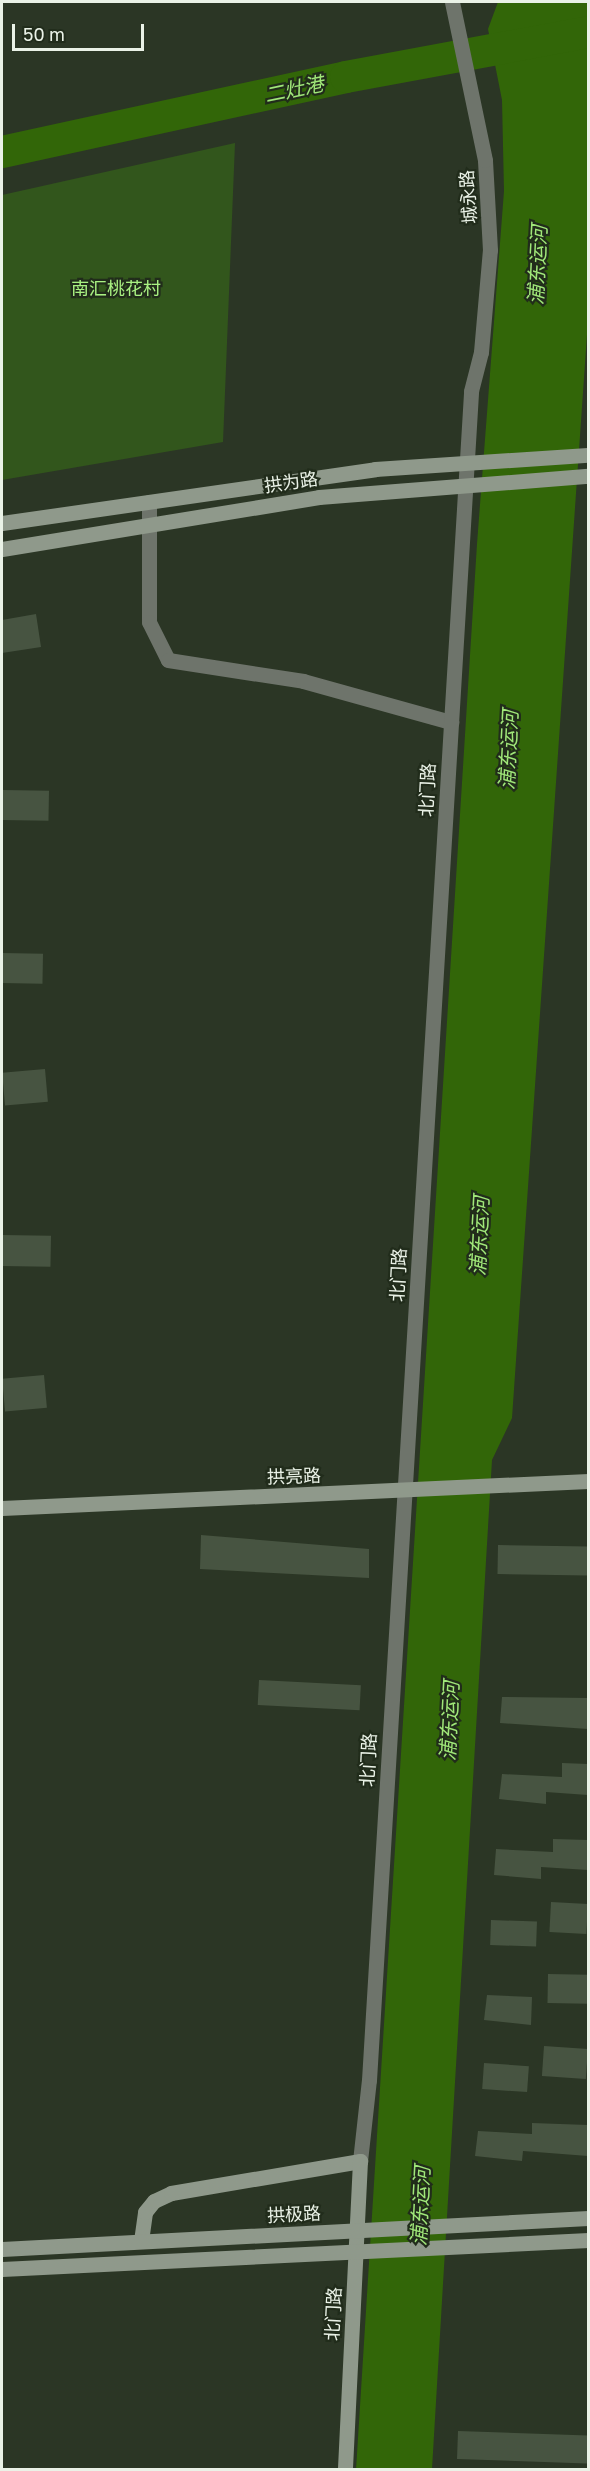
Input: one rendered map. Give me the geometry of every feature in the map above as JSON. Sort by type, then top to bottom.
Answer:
[{"type":"main road","name":"拱为路","points":[[2,523],[319,476],[588,455]]},
{"type":"main road","name":"拱为路","points":[[2,549],[319,497],[588,476]]},
{"type":"main road","name":"拱亮路","points":[[2,1508],[588,1481]]},
{"type":"main road","points":[[141,2241],[145,2212],[154,2201],[171,2193],[360,2161]]},
{"type":"main road","name":"北门路","points":[[345,2469],[360,2161]]},
{"type":"main road","name":"拱极路","points":[[2,2249],[588,2218]]},
{"type":"main road","points":[[2,2270],[588,2240]]},
{"type":"street","name":"城永路","points":[[452,2],[485,160],[490,219],[481,352],[471,391]]},
{"type":"street","name":"北门路","points":[[360,2161],[369,2080],[471,391]]},
{"type":"street","points":[[149,502],[151,523],[149,622],[168,660],[303,681],[451,722]]},
{"type":"green space","name":"南汇桃花村","points":[[235,143],[223,442],[2,480],[2,195]]},
{"type":"water","name":"浦东运河","points":[[498,2],[588,2],[588,320],[512,1418],[492,1460],[432,2469],[356,2470],[477,544],[504,191],[502,100],[488,29]]},
{"type":"building","points":[[36,614],[41,647],[2,653],[2,620]]},
{"type":"building","points":[[2,790],[49,791],[48,821],[2,820]]},
{"type":"building","points":[[2,953],[43,954],[42,984],[2,983]]},
{"type":"building","points":[[45,1069],[48,1102],[5,1106],[2,1073]]},
{"type":"building","points":[[2,1235],[51,1236],[50,1267],[2,1266]]},
{"type":"building","points":[[44,1375],[47,1408],[5,1412],[2,1379]]},
{"type":"building","points":[[201,1535],[369,1549],[369,1578],[200,1569]]},
{"type":"building","points":[[498,1545],[588,1547],[587,1576],[497,1574]]},
{"type":"building","points":[[259,1680],[361,1685],[360,1710],[258,1705]]},
{"type":"building","points":[[502,1697],[588,1698],[588,1729],[500,1723]]},
{"type":"building","points":[[562,1763],[588,1764],[588,1795],[546,1792],[546,1804],[499,1799],[502,1774],[562,1777]]},
{"type":"building","points":[[553,1839],[588,1840],[588,1870],[541,1867],[541,1879],[494,1875],[496,1849],[553,1852]]},
{"type":"building","points":[[551,1902],[588,1904],[586,1934],[549,1932]]},
{"type":"building","points":[[491,1920],[537,1922],[536,1947],[490,1945]]},
{"type":"building","points":[[548,1974],[588,1975],[587,2004],[547,2003]]},
{"type":"building","points":[[487,1995],[532,1997],[531,2025],[484,2020]]},
{"type":"building","points":[[544,2046],[588,2049],[586,2079],[542,2076]]},
{"type":"building","points":[[484,2063],[529,2066],[527,2092],[482,2089]]},
{"type":"building","points":[[532,2123],[588,2125],[588,2156],[523,2151],[522,2161],[475,2156],[478,2131],[532,2134]]},
{"type":"building","points":[[458,2431],[588,2436],[587,2464],[457,2459]]},
{"type":"waterway","name":"二灶港","points":[[2,152],[346,77],[588,32]]}]
